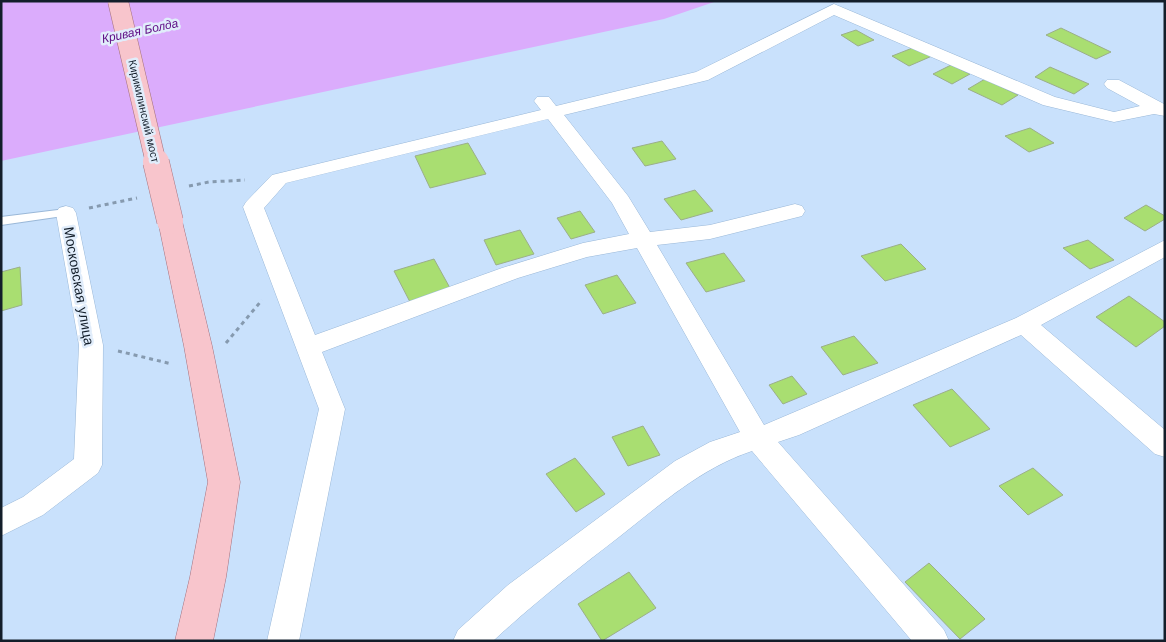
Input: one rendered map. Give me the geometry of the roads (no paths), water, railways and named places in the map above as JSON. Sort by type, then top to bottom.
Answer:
[{"type":"main road","name":"Кирикилинский мост","points":[[118,1],[170,222],[224,482],[208,577],[194,641]]},
{"type":"street","points":[[282,641],[332,409],[253,207],[279,179],[546,107],[702,76],[834,9],[1049,101],[1114,117],[1161,110]]},
{"type":"street","points":[[1113,84],[1161,110]]},
{"type":"street","points":[[546,107],[621,201],[757,437],[933,641]]},
{"type":"street","points":[[307,348],[510,273],[582,250],[710,232],[795,211]]},
{"type":"street","name":"Московская улица","points":[[1,523],[33,506],[88,465],[90,345],[66,213]]},
{"type":"street","points":[[469,641],[519,596],[685,470],[720,450],[790,427],[1024,324],[1165,247]]},
{"type":"street","points":[[1024,324],[1165,446]]},
{"type":"lane","points":[[1,221],[66,213]]},
{"type":"water","name":"Кривая Болда","points":[[1,1],[717,1],[664,19],[1,161]]}]
